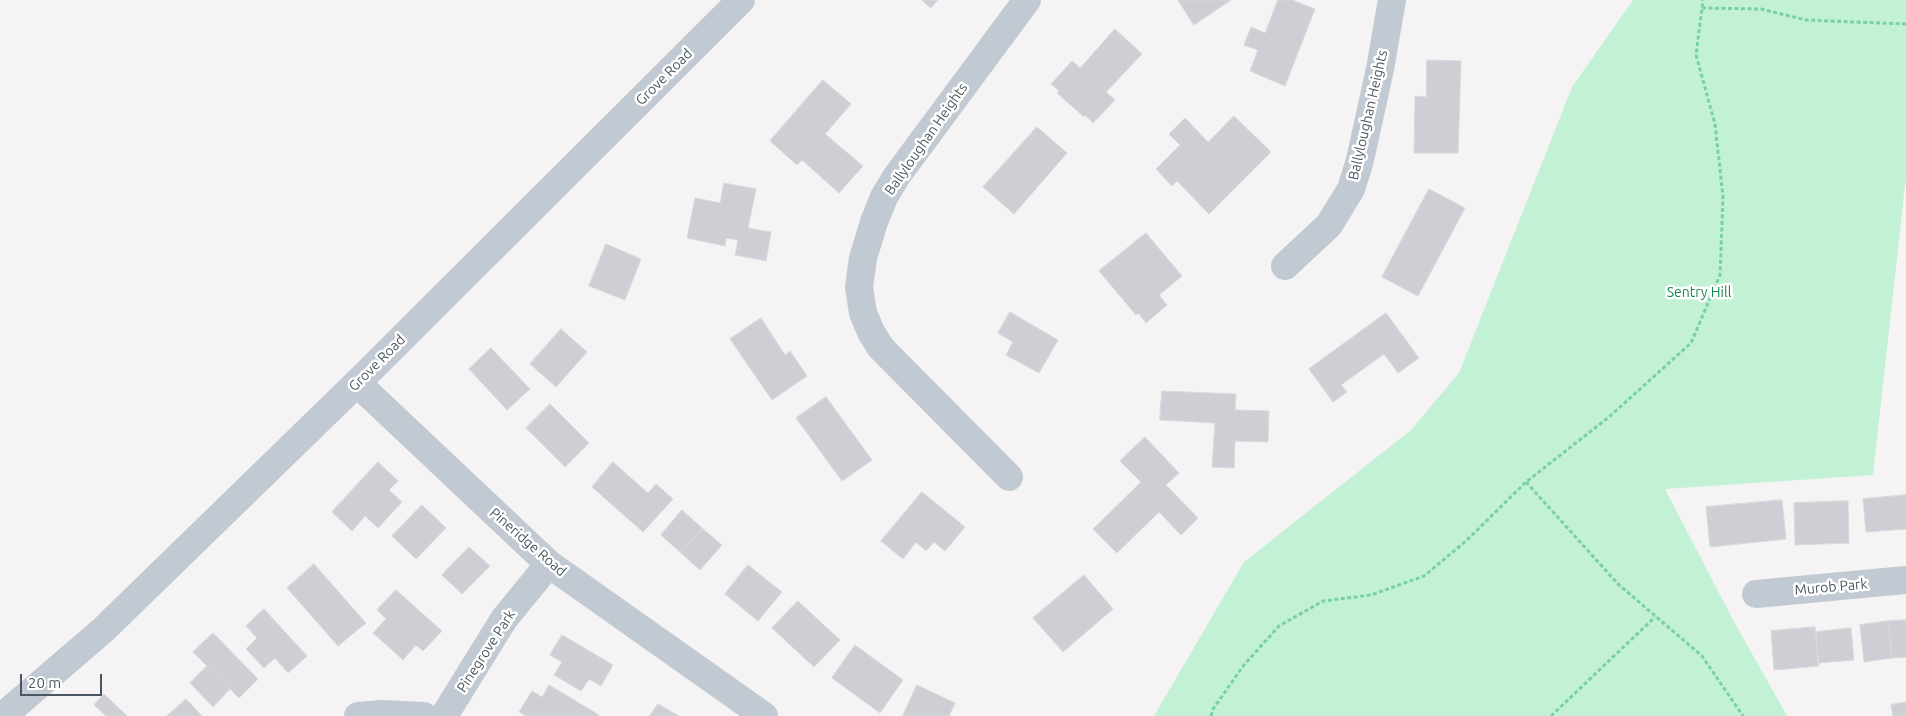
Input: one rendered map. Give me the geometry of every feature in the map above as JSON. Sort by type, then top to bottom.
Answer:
[{"type":"street","name":"Grove Road","points":[[3,716],[103,630],[357,383],[741,0]]},
{"type":"street","name":"Ballyloughan Heights","points":[[1009,477],[881,348],[863,314],[859,287],[866,249],[874,222],[890,186],[1028,0]]},
{"type":"street","name":"Ballyloughan Heights","points":[[1285,266],[1329,225],[1351,190],[1361,155],[1380,69],[1392,0]]},
{"type":"street","name":"Pineridge Road","points":[[357,383],[549,564],[764,716]]},
{"type":"street","name":"Pinegrove Park","points":[[444,716],[504,618],[549,564]]},
{"type":"street","name":"Murob Park","points":[[1756,594],[1906,580]]},
{"type":"street","points":[[358,716],[382,714],[424,716]]},
{"type":"path","points":[[1210,716],[1244,665],[1279,626],[1323,601],[1371,596],[1424,576],[1466,541],[1526,482],[1609,418],[1692,343],[1720,274],[1723,198],[1715,124],[1696,55],[1703,0]]},
{"type":"path","points":[[1702,8],[1761,9],[1806,20],[1906,24]]},
{"type":"path","points":[[1526,482],[1618,584],[1702,656],[1744,716]]},
{"type":"path","points":[[1552,716],[1655,617]]},
{"type":"green space","name":"Sentry Hill","points":[[1633,0],[1906,0],[1906,176],[1873,475],[1665,489],[1732,618],[1787,716],[1154,716],[1244,562],[1411,430],[1459,373],[1572,87]]},
{"type":"building","points":[[922,0],[938,0],[931,8]]},
{"type":"building","points":[[1178,0],[1231,0],[1194,25]]},
{"type":"building","points":[[1278,0],[1292,0],[1315,9],[1285,86],[1250,71],[1258,50],[1244,45],[1251,27],[1265,33]]},
{"type":"building","points":[[1115,29],[1142,54],[1106,92],[1115,100],[1093,123],[1057,93],[1059,91],[1051,84],[1072,61],[1080,68]]},
{"type":"building","points":[[1427,60],[1461,61],[1458,153],[1414,153],[1415,96],[1426,97]]},
{"type":"building","points":[[823,80],[851,104],[825,134],[863,166],[839,193],[802,160],[797,165],[770,141]]},
{"type":"building","points":[[1234,116],[1271,152],[1209,214],[1177,181],[1172,186],[1156,169],[1180,145],[1169,134],[1185,118],[1208,142]]},
{"type":"building","points":[[1037,127],[1067,153],[1014,214],[983,187]]},
{"type":"building","points":[[724,183],[756,189],[748,228],[771,232],[766,261],[735,255],[738,240],[726,238],[725,246],[687,238],[695,198],[720,203]]},
{"type":"building","points":[[1429,189],[1465,208],[1418,296],[1382,277]]},
{"type":"building","points":[[1146,233],[1182,276],[1159,295],[1167,305],[1146,323],[1138,313],[1136,315],[1099,271]]},
{"type":"building","points":[[606,244],[641,259],[625,300],[589,286]]},
{"type":"building","points":[[1010,312],[1058,340],[1039,373],[1006,355],[1013,342],[998,333]]},
{"type":"building","points":[[1386,313],[1419,358],[1398,373],[1384,354],[1341,385],[1347,392],[1333,402],[1309,369]]},
{"type":"building","points":[[761,318],[785,355],[790,351],[807,376],[772,400],[730,339]]},
{"type":"building","points":[[561,329],[587,352],[556,387],[530,364]]},
{"type":"building","points":[[491,348],[530,389],[507,410],[469,369]]},
{"type":"building","points":[[1162,391],[1236,394],[1235,410],[1269,411],[1268,442],[1235,441],[1234,468],[1212,467],[1215,423],[1160,420]]},
{"type":"building","points":[[826,397],[872,460],[842,481],[796,418]]},
{"type":"building","points":[[550,404],[589,443],[565,467],[526,428]]},
{"type":"building","points":[[1145,437],[1179,473],[1166,485],[1198,518],[1181,535],[1159,512],[1117,553],[1093,529],[1141,482],[1120,461]]},
{"type":"building","points":[[378,462],[398,481],[389,490],[402,502],[378,528],[365,516],[352,531],[332,512]]},
{"type":"building","points":[[613,462],[648,493],[656,484],[673,499],[643,532],[592,487]]},
{"type":"building","points":[[922,492],[965,527],[945,551],[934,542],[926,551],[916,542],[903,559],[881,541]]},
{"type":"building","points":[[1906,495],[1906,529],[1866,532],[1863,499]]},
{"type":"building","points":[[1782,500],[1786,539],[1710,547],[1706,507]]},
{"type":"building","points":[[1848,501],[1849,543],[1795,545],[1794,503]]},
{"type":"building","points":[[422,505],[446,528],[416,559],[392,536]]},
{"type":"building","points":[[682,510],[703,529],[681,553],[661,535]]},
{"type":"building","points":[[703,529],[722,545],[700,570],[681,553]]},
{"type":"building","points":[[469,547],[490,566],[462,594],[442,575]]},
{"type":"building","points":[[314,564],[366,623],[338,646],[287,588]]},
{"type":"building","points":[[748,565],[782,592],[758,621],[725,594]]},
{"type":"building","points":[[1084,575],[1113,609],[1063,652],[1033,618]]},
{"type":"building","points":[[396,590],[442,631],[423,651],[416,645],[403,660],[373,633],[386,619],[377,610]]},
{"type":"building","points":[[798,601],[840,640],[814,667],[772,628]]},
{"type":"building","points":[[264,609],[307,656],[288,673],[275,658],[264,668],[246,649],[257,638],[246,626]]},
{"type":"building","points":[[1906,620],[1906,657],[1892,658],[1888,621]]},
{"type":"building","points":[[1888,621],[1892,658],[1864,662],[1860,625]]},
{"type":"building","points":[[1815,627],[1819,666],[1774,670],[1771,631]]},
{"type":"building","points":[[1851,628],[1854,660],[1818,663],[1816,632]]},
{"type":"building","points":[[213,633],[258,679],[239,698],[193,652]]},
{"type":"building","points":[[562,635],[613,665],[601,686],[589,679],[581,691],[554,675],[562,662],[550,655]]},
{"type":"building","points":[[855,645],[903,680],[880,713],[832,678]]},
{"type":"building","points":[[207,666],[230,689],[213,707],[190,683]]},
{"type":"building","points":[[549,685],[599,716],[526,716],[519,712],[532,691],[542,697]]},
{"type":"building","points":[[917,685],[955,703],[949,716],[903,716]]},
{"type":"building","points":[[104,694],[127,716],[106,716],[94,705]]},
{"type":"building","points":[[186,699],[202,716],[167,716]]},
{"type":"building","points":[[1906,702],[1906,716],[1893,716],[1891,705]]},
{"type":"building","points":[[658,704],[679,716],[650,716]]}]
